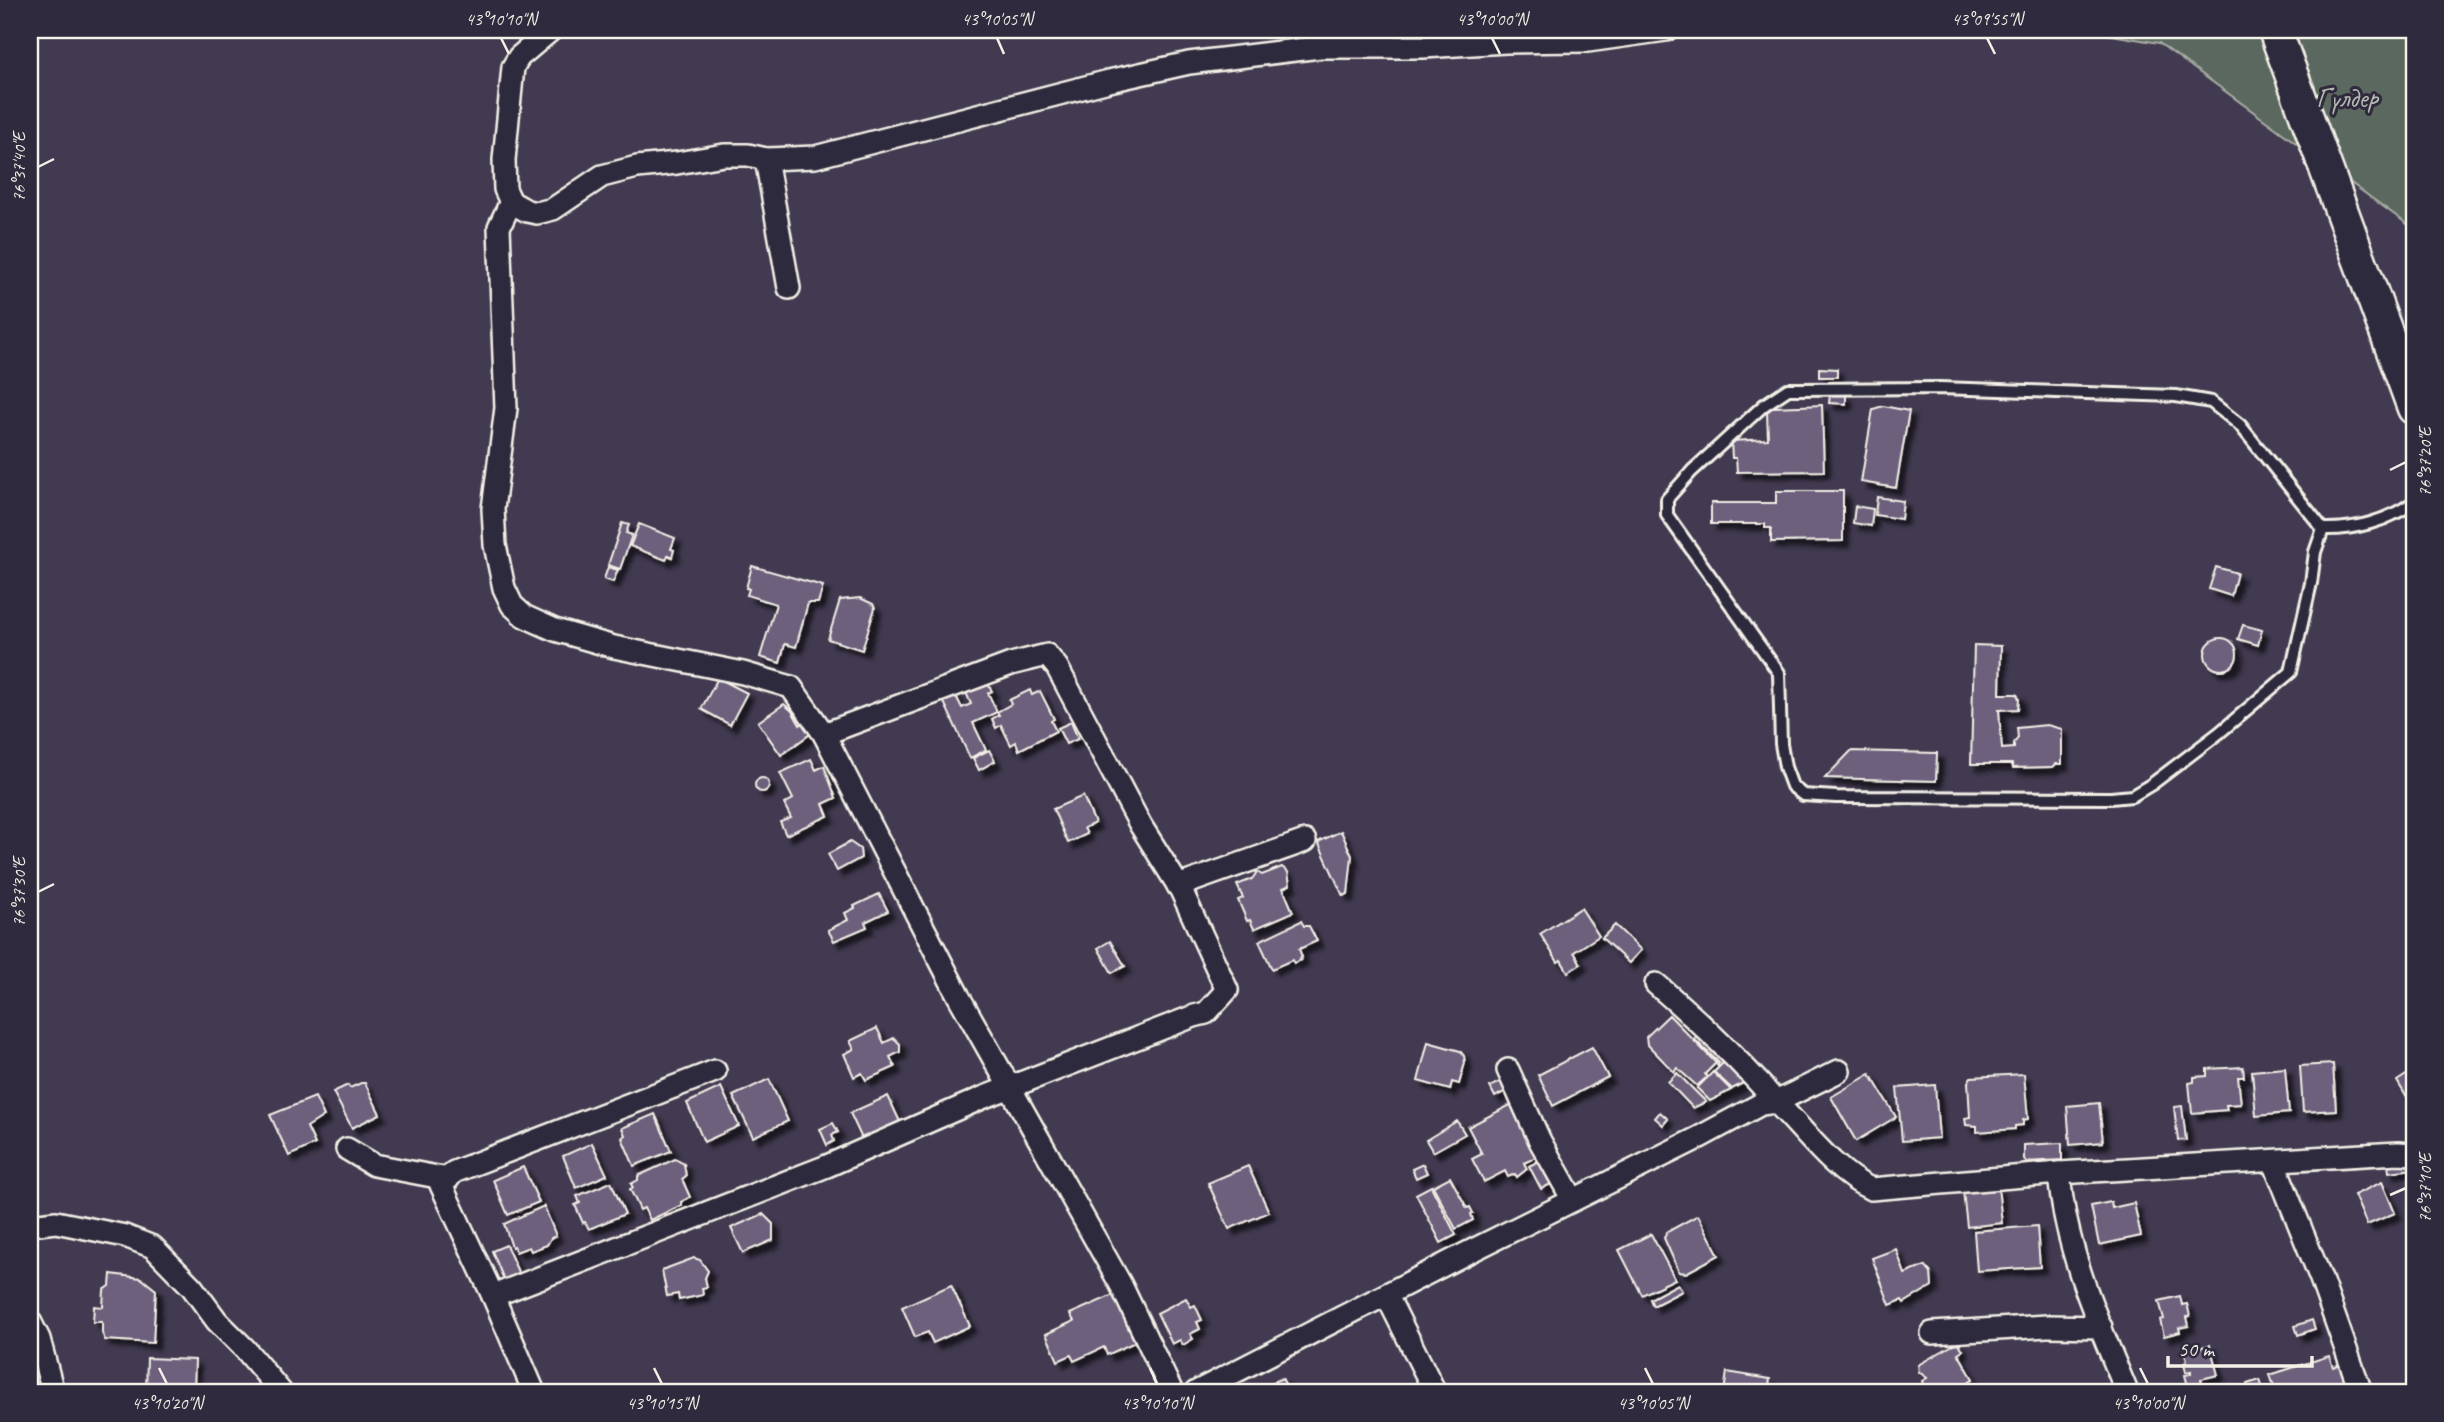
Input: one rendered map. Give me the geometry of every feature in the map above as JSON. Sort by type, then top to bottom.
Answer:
[{"type":"main road","points":[[2275,30],[2414,408]]},
{"type":"street","points":[[551,30],[519,57],[513,67],[504,160],[505,189],[511,202],[517,207],[537,213],[553,209],[602,176],[636,167],[724,155],[748,155],[766,159],[816,157],[1189,63],[1320,47],[1423,47],[1506,41],[1588,41],[1666,30]]},
{"type":"street","points":[[766,159],[789,288]]},
{"type":"street","points":[[511,202],[499,227],[506,408],[493,509],[495,545],[504,587],[512,605],[524,616],[555,630],[614,647],[743,673],[791,687],[824,734],[959,997],[1121,1285],[1172,1392]]},
{"type":"street","points":[[493,1296],[827,1166],[982,1098],[1206,1013],[1227,990],[1178,886],[1141,826],[1057,667],[1047,656],[1030,657],[824,734]]},
{"type":"street","points":[[1178,886],[1305,842]]},
{"type":"street","points":[[1656,984],[1747,1068],[1832,1161],[1871,1189],[2059,1173],[2414,1154]]},
{"type":"street","points":[[1508,1070],[1540,1141],[1573,1200]]},
{"type":"street","points":[[534,1392],[441,1185],[454,1172],[715,1071]]},
{"type":"street","points":[[1196,1392],[1699,1138],[1761,1104],[1776,1102],[1839,1071]]},
{"type":"street","points":[[347,1149],[374,1165],[448,1179]]},
{"type":"street","points":[[2274,1161],[2321,1279],[2361,1392]]},
{"type":"street","points":[[2059,1173],[2068,1231],[2127,1392]]},
{"type":"street","points":[[30,1225],[56,1222],[125,1236],[153,1247],[192,1287],[217,1321],[281,1392]]},
{"type":"street","points":[[1387,1296],[1435,1392]]},
{"type":"street","points":[[30,1321],[39,1339],[52,1392]]},
{"type":"street","points":[[1932,1333],[2047,1326],[2101,1327]]},
{"type":"lane","points":[[2323,529],[2315,552],[2311,583],[2291,672],[2219,733],[2132,796],[1836,797],[1803,795],[1792,786],[1781,744],[1779,673],[1667,514],[1667,499],[1692,471],[1764,405],[1788,389],[1940,388],[2176,396],[2211,402],[2240,425],[2323,529],[2345,530],[2375,521],[2414,502]]},
{"type":"green space","name":"Гүлдер","points":[[2082,30],[2414,30],[2414,229],[2159,43]]},
{"type":"building","points":[[1819,368],[1837,369],[1837,377],[1819,377]]},
{"type":"building","points":[[1830,394],[1846,395],[1846,404],[1829,403]]},
{"type":"building","points":[[1822,405],[1824,471],[1737,472],[1736,458],[1732,458],[1731,441],[1768,439],[1767,412],[1773,407]]},
{"type":"building","points":[[1883,406],[1909,411],[1896,488],[1861,482],[1873,409]]},
{"type":"building","points":[[1776,491],[1843,491],[1843,541],[1771,542],[1771,528],[1765,528],[1765,524],[1711,524],[1711,503],[1776,503]]},
{"type":"building","points":[[1877,497],[1903,501],[1901,519],[1875,515]]},
{"type":"building","points":[[1855,506],[1873,509],[1871,526],[1853,523]]},
{"type":"building","points":[[622,523],[629,525],[626,533],[632,535],[620,569],[608,565]]},
{"type":"building","points":[[639,524],[675,538],[671,549],[674,550],[672,557],[668,555],[666,560],[630,546]]},
{"type":"building","points":[[752,566],[823,586],[818,603],[808,603],[796,647],[785,644],[780,663],[760,657],[776,604],[747,595],[749,589],[746,588]]},
{"type":"building","points":[[608,567],[618,570],[613,582],[604,579]]},
{"type":"building","points":[[2216,567],[2237,573],[2231,596],[2209,589]]},
{"type":"building","points":[[860,598],[873,604],[875,608],[862,650],[828,639],[840,600]]},
{"type":"building","points":[[2243,625],[2262,630],[2258,645],[2238,639]]},
{"type":"building","points":[[2221,638],[2232,643],[2237,654],[2232,665],[2221,670],[2210,665],[2205,654],[2210,643]]},
{"type":"building","points":[[1974,645],[2001,646],[2000,694],[2017,694],[2019,699],[2018,709],[1999,710],[2002,749],[2014,748],[2018,738],[2017,728],[2047,725],[2062,729],[2062,764],[2053,767],[2013,768],[2012,764],[1971,764]]},
{"type":"building","points":[[718,678],[747,693],[730,725],[701,709]]},
{"type":"building","points":[[987,682],[992,691],[988,693],[997,712],[973,723],[986,750],[970,758],[942,698],[954,692],[962,708],[971,704],[964,688]]},
{"type":"building","points":[[1030,690],[1032,695],[1040,691],[1054,719],[1051,721],[1056,731],[1019,750],[1016,742],[1011,745],[1001,725],[996,728],[992,719],[999,715],[997,712],[1011,704],[1009,700]]},
{"type":"building","points":[[784,704],[792,711],[800,725],[805,721],[813,732],[781,755],[758,722]]},
{"type":"building","points":[[1071,722],[1078,739],[1066,744],[1058,728]]},
{"type":"building","points":[[989,750],[995,761],[979,770],[973,758]]},
{"type":"building","points":[[1851,751],[1937,753],[1936,781],[1825,778]]},
{"type":"building","points":[[811,759],[816,770],[824,766],[836,798],[823,804],[828,816],[786,835],[780,822],[791,818],[784,804],[793,799],[780,773]]},
{"type":"building","points":[[759,778],[765,778],[769,785],[765,792],[759,792],[755,788],[755,782]]},
{"type":"building","points":[[1083,796],[1095,823],[1084,828],[1087,834],[1068,843],[1053,809]]},
{"type":"building","points":[[1341,831],[1352,856],[1348,894],[1343,896],[1318,842]]},
{"type":"building","points":[[850,842],[860,849],[861,858],[837,871],[828,854]]},
{"type":"building","points":[[1282,867],[1288,872],[1290,885],[1283,888],[1293,912],[1254,929],[1250,920],[1247,921],[1238,900],[1243,898],[1237,885],[1252,879],[1257,872],[1262,875]]},
{"type":"building","points":[[879,894],[888,911],[865,922],[867,927],[834,941],[828,930],[848,920],[845,913],[855,908],[854,906]]},
{"type":"building","points":[[1581,908],[1599,936],[1574,952],[1581,964],[1568,972],[1561,960],[1558,962],[1540,934]]},
{"type":"building","points":[[1301,921],[1304,926],[1309,926],[1317,941],[1299,949],[1301,960],[1294,963],[1292,960],[1272,969],[1259,941]]},
{"type":"building","points":[[1615,925],[1641,950],[1629,963],[1602,938]]},
{"type":"building","points":[[1110,941],[1125,966],[1112,973],[1098,948]]},
{"type":"building","points":[[1669,1015],[1716,1063],[1697,1086],[1677,1068],[1674,1072],[1647,1044],[1646,1037]]},
{"type":"building","points":[[877,1028],[884,1043],[894,1038],[900,1044],[900,1052],[890,1057],[895,1067],[866,1080],[862,1073],[854,1077],[844,1054],[854,1049],[850,1041]]},
{"type":"building","points":[[1701,1032],[1727,1059],[1719,1067],[1719,1063],[1694,1039]]},
{"type":"building","points":[[1428,1042],[1460,1051],[1464,1056],[1465,1063],[1459,1084],[1452,1082],[1450,1090],[1418,1081]]},
{"type":"building","points":[[1592,1047],[1608,1077],[1553,1106],[1538,1075]]},
{"type":"building","points":[[1729,1057],[1751,1079],[1732,1089],[1714,1072]]},
{"type":"building","points":[[2333,1064],[2336,1110],[2303,1112],[2300,1066]]},
{"type":"building","points":[[2243,1067],[2244,1077],[2238,1077],[2241,1104],[2226,1105],[2227,1110],[2192,1113],[2189,1083],[2194,1082],[2194,1077],[2207,1076],[2207,1069]]},
{"type":"building","points":[[2285,1068],[2289,1113],[2256,1116],[2252,1071]]},
{"type":"building","points":[[2414,1070],[2414,1091],[2406,1096],[2397,1081]]},
{"type":"building","points":[[1713,1072],[1731,1090],[1710,1101],[1697,1088]]},
{"type":"building","points":[[1677,1073],[1706,1102],[1693,1108],[1668,1082]]},
{"type":"building","points":[[1870,1074],[1896,1117],[1856,1141],[1831,1097]]},
{"type":"building","points":[[2024,1074],[2028,1119],[2023,1120],[2023,1125],[2015,1126],[2015,1129],[1977,1132],[1977,1126],[1966,1125],[1965,1118],[1970,1117],[1968,1082],[1971,1077]]},
{"type":"building","points":[[769,1079],[788,1121],[753,1137],[733,1096]]},
{"type":"building","points":[[1503,1080],[1508,1090],[1495,1097],[1490,1087]]},
{"type":"building","points":[[365,1083],[380,1114],[352,1128],[333,1092]]},
{"type":"building","points":[[1935,1085],[1939,1138],[1902,1141],[1897,1088]]},
{"type":"building","points":[[721,1087],[739,1126],[704,1142],[687,1103]]},
{"type":"building","points":[[888,1096],[901,1124],[863,1141],[850,1113]]},
{"type":"building","points":[[315,1097],[324,1116],[307,1127],[315,1144],[289,1156],[270,1115]]},
{"type":"building","points":[[2099,1103],[2103,1142],[2070,1145],[2067,1106]]},
{"type":"building","points":[[1512,1104],[1538,1156],[1524,1163],[1527,1169],[1517,1177],[1515,1174],[1508,1177],[1505,1171],[1484,1182],[1472,1159],[1482,1154],[1468,1127]]},
{"type":"building","points":[[2182,1106],[2186,1140],[2178,1141],[2174,1107]]},
{"type":"building","points":[[1660,1112],[1668,1119],[1663,1125],[1655,1118]]},
{"type":"building","points":[[655,1114],[671,1151],[634,1166],[622,1138],[625,1135],[622,1128]]},
{"type":"building","points":[[1457,1121],[1465,1134],[1433,1152],[1426,1140]]},
{"type":"building","points":[[833,1123],[838,1132],[832,1135],[834,1141],[827,1145],[820,1129]]},
{"type":"building","points":[[592,1143],[607,1175],[576,1188],[563,1156]]},
{"type":"building","points":[[2062,1143],[2062,1160],[2026,1162],[2024,1159],[2024,1145]]},
{"type":"building","points":[[675,1159],[684,1164],[686,1176],[682,1179],[690,1197],[681,1202],[682,1205],[650,1220],[644,1208],[640,1210],[630,1189],[633,1188],[631,1184],[638,1180],[638,1176]]},
{"type":"building","points":[[1541,1160],[1555,1182],[1541,1189],[1529,1166]]},
{"type":"building","points":[[2414,1161],[2414,1169],[2389,1172],[2388,1164]]},
{"type":"building","points":[[1423,1164],[1427,1173],[1416,1178],[1412,1169]]},
{"type":"building","points":[[1248,1166],[1269,1212],[1229,1229],[1208,1183]]},
{"type":"building","points":[[523,1167],[539,1202],[508,1215],[493,1180]]},
{"type":"building","points":[[1450,1177],[1467,1208],[1470,1207],[1473,1213],[1473,1220],[1456,1229],[1433,1186]]},
{"type":"building","points":[[611,1182],[625,1214],[589,1229],[585,1222],[583,1223],[575,1205],[580,1203],[577,1196]]},
{"type":"building","points":[[2382,1182],[2395,1213],[2367,1225],[2354,1195]]},
{"type":"building","points":[[1431,1186],[1456,1235],[1441,1243],[1416,1194]]},
{"type":"building","points":[[1998,1187],[2002,1223],[1967,1227],[1963,1191]]},
{"type":"building","points":[[2111,1202],[2112,1208],[2134,1203],[2141,1236],[2099,1245],[2091,1206]]},
{"type":"building","points":[[544,1206],[556,1236],[551,1238],[547,1245],[531,1251],[529,1247],[516,1252],[504,1224]]},
{"type":"building","points":[[763,1214],[773,1224],[773,1240],[743,1253],[731,1228]]},
{"type":"building","points":[[1698,1215],[1719,1255],[1686,1273],[1679,1272],[1664,1238],[1667,1232]]},
{"type":"building","points":[[2037,1226],[2040,1267],[1977,1271],[1974,1231]]},
{"type":"building","points":[[1651,1234],[1675,1279],[1642,1295],[1619,1250]]},
{"type":"building","points":[[506,1245],[519,1274],[504,1280],[492,1251]]},
{"type":"building","points":[[1896,1249],[1905,1274],[1925,1266],[1931,1273],[1932,1286],[1904,1303],[1902,1300],[1890,1305],[1872,1258]]},
{"type":"building","points":[[694,1258],[700,1260],[708,1271],[705,1278],[707,1287],[702,1288],[703,1295],[679,1300],[678,1294],[667,1296],[662,1270]]},
{"type":"building","points":[[111,1274],[141,1278],[156,1290],[153,1343],[105,1340],[102,1322],[93,1322],[94,1306],[103,1307],[104,1290],[110,1286]]},
{"type":"building","points":[[1678,1284],[1682,1291],[1653,1306],[1650,1299]]},
{"type":"building","points":[[951,1285],[970,1326],[933,1343],[928,1332],[915,1337],[902,1307]]},
{"type":"building","points":[[1113,1295],[1135,1342],[1107,1355],[1104,1347],[1074,1361],[1071,1355],[1058,1361],[1046,1334],[1074,1321],[1070,1314]]},
{"type":"building","points":[[2180,1296],[2182,1305],[2187,1304],[2189,1326],[2179,1328],[2180,1332],[2164,1336],[2160,1320],[2164,1319],[2159,1301]]},
{"type":"building","points":[[1186,1298],[1191,1307],[1195,1305],[1202,1320],[1197,1322],[1200,1329],[1190,1334],[1193,1339],[1183,1345],[1180,1340],[1172,1344],[1157,1313]]},
{"type":"building","points":[[2312,1320],[2315,1329],[2298,1335],[2295,1326]]},
{"type":"building","points":[[1958,1342],[1963,1350],[1958,1353],[1973,1379],[1950,1392],[1925,1392],[1922,1381],[1927,1378],[1919,1372],[1918,1365]]},
{"type":"building","points":[[2210,1345],[2218,1375],[2188,1386],[2185,1375],[2191,1374],[2191,1371],[2186,1372],[2185,1351]]},
{"type":"building","points":[[2329,1356],[2333,1367],[2340,1364],[2348,1388],[2336,1392],[2276,1392],[2270,1375]]},
{"type":"building","points":[[147,1358],[195,1360],[194,1392],[146,1392]]},
{"type":"building","points":[[1727,1372],[1770,1379],[1768,1392],[1724,1392]]},
{"type":"building","points":[[1282,1378],[1289,1392],[1252,1392]]},
{"type":"building","points":[[2260,1380],[2264,1392],[2250,1392],[2247,1384]]}]
